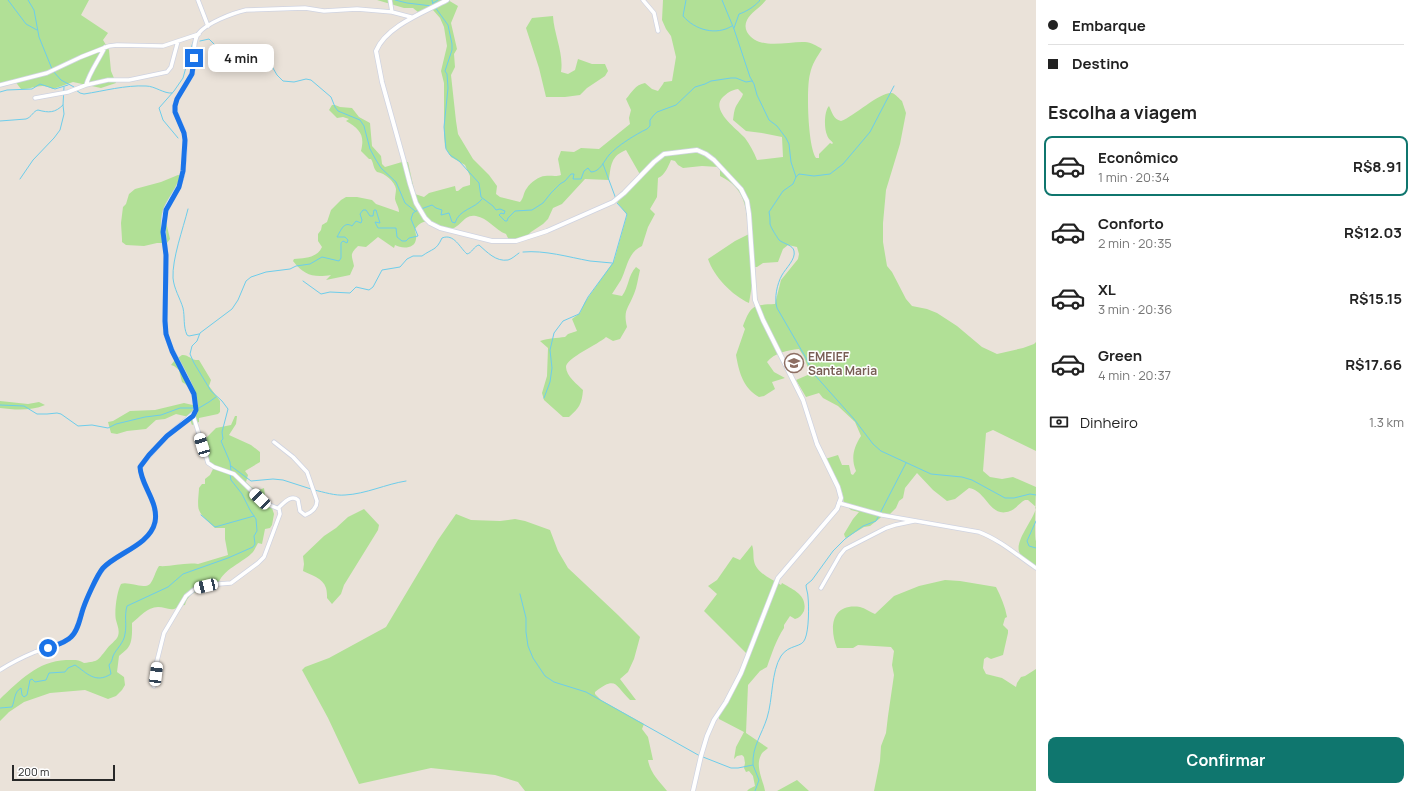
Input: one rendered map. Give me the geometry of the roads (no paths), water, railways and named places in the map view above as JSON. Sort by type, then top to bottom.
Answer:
[{"type":"street","points":[[198,0],[208,26]]},
{"type":"street","points":[[390,0],[392,12]]},
{"type":"street","points":[[448,0],[411,17],[386,36],[378,47],[376,55],[410,184],[420,210],[430,223],[440,228],[492,241],[516,241],[547,231],[613,202],[664,154],[694,150],[706,154],[738,186],[747,201],[755,300],[763,320],[803,400],[817,444],[839,489],[839,503],[832,514],[778,578],[741,673],[726,702],[714,720],[707,736],[693,791]]},
{"type":"street","points":[[643,0],[654,13],[658,30]]},
{"type":"street","points":[[0,670],[19,659],[62,643],[70,638],[74,633],[83,607],[102,570],[137,545],[150,533],[155,523],[156,515],[154,504],[142,477],[140,467],[167,436],[193,416],[196,408],[194,394],[172,351],[166,334],[166,255],[163,232],[166,210],[179,187],[183,171],[185,140],[184,133],[175,112],[175,106],[177,99],[192,72],[196,40],[199,34],[208,26],[237,12],[246,10],[304,8],[324,11],[357,9],[392,12],[411,17]]},
{"type":"street","points":[[0,85],[46,73],[105,47],[117,45],[156,47],[199,34]]},
{"type":"street","points":[[35,98],[68,92],[86,85],[108,80],[129,80],[167,72],[171,67],[178,41]]},
{"type":"street","points":[[86,85],[89,75],[99,61],[105,47]]},
{"type":"street","points":[[154,686],[157,661],[164,633],[186,596],[196,588],[231,583],[258,563],[264,557],[280,514],[280,510],[278,508],[263,502],[234,474],[214,467],[208,463],[193,416]]},
{"type":"street","points":[[274,442],[293,457],[307,472],[317,501],[316,506],[305,515],[300,511],[298,500],[296,498],[290,498],[278,508]]},
{"type":"street","points":[[839,503],[875,514],[979,532],[988,535],[1004,545],[1036,568]]},
{"type":"street","points":[[821,588],[840,554],[845,550],[886,528],[917,521]]},
{"type":"waterway","points":[[8,0],[26,24],[37,30]]},
{"type":"waterway","points":[[28,0],[34,10],[39,37],[52,69]]},
{"type":"waterway","points":[[395,0],[432,6]]},
{"type":"waterway","points":[[432,0],[433,4]]},
{"type":"waterway","points":[[433,3],[438,0]]},
{"type":"waterway","points":[[686,0],[683,16],[693,25],[713,31],[719,31],[732,26]]},
{"type":"waterway","points":[[722,0],[734,29],[757,95],[769,120],[777,126],[789,144],[791,162],[796,177],[793,184],[783,191],[769,212],[770,224],[777,237],[779,240],[792,247],[794,251],[794,257],[782,275],[776,291],[776,304],[813,373],[854,419],[873,444],[881,451],[931,474],[962,477],[972,480],[1005,498],[1014,498],[1030,494],[1036,495]]},
{"type":"waterway","points":[[734,28],[739,14],[745,12],[760,0]]},
{"type":"waterway","points":[[435,7],[448,25],[452,44],[452,50],[445,71],[447,74],[448,88],[444,127],[446,149],[450,155],[459,161],[479,183],[481,197],[496,210],[500,209],[505,211],[504,214],[501,213],[499,215],[505,221],[507,221],[515,211],[532,210],[543,203],[571,174],[574,174],[573,179],[581,179],[584,171],[588,168],[591,172],[597,170],[602,166],[609,155],[617,148],[632,137],[647,129],[650,126],[650,120],[657,112],[676,105],[695,87],[711,81],[731,78],[736,78],[746,82],[752,81]]},
{"type":"waterway","points":[[200,41],[209,39],[216,46],[238,50],[264,58],[270,63],[277,75],[283,81],[294,82],[306,79],[311,80],[331,97],[338,111],[360,120],[364,126],[370,149],[376,160],[381,168],[396,182],[405,203],[415,211]]},
{"type":"waterway","points":[[178,138],[163,120],[159,108],[183,78],[193,42]]},
{"type":"waterway","points":[[53,71],[61,80],[74,87]]},
{"type":"waterway","points":[[0,92],[7,90],[32,89],[40,84],[55,89],[68,85]]},
{"type":"waterway","points":[[76,90],[84,94],[122,87],[146,86],[172,93]]},
{"type":"waterway","points":[[796,177],[799,174],[814,176],[830,174],[843,164],[870,132],[894,86]]},
{"type":"waterway","points":[[20,179],[33,160],[60,130],[64,114],[64,87]]},
{"type":"waterway","points":[[0,121],[26,119],[38,110],[52,112],[63,105]]},
{"type":"waterway","points":[[603,164],[616,199]]},
{"type":"waterway","points":[[421,209],[432,205],[442,210],[441,215],[449,213],[452,222],[455,223],[457,218],[463,212],[482,199]]},
{"type":"waterway","points":[[544,398],[550,382],[552,368],[550,350],[554,333],[563,321],[579,314],[588,297],[613,263],[627,214],[617,203]]},
{"type":"waterway","points":[[188,209],[174,262],[173,278],[183,308],[187,335],[199,334]]},
{"type":"waterway","points":[[231,471],[230,462],[221,441],[223,439],[222,432],[228,409],[211,391],[190,354],[192,346],[197,341],[200,333],[232,309],[238,300],[246,281],[251,277],[266,272],[290,269],[296,266],[310,264],[322,257],[339,261],[341,258],[341,243],[343,241],[347,243],[348,240],[345,237],[337,237],[345,225],[352,226],[356,221],[361,223],[362,220],[360,214],[363,210],[366,210],[370,216],[373,216],[374,210],[376,210],[380,223],[375,222],[378,228],[396,228],[397,237],[402,241],[418,236],[411,219],[413,213],[418,210]]},
{"type":"waterway","points":[[303,281],[321,294],[330,292],[350,293],[356,287],[369,290],[373,287],[382,270],[400,267],[407,259],[413,256],[422,256],[436,247],[442,238],[446,237],[453,239],[467,254],[479,245],[492,256],[504,260],[508,260],[519,253]]},
{"type":"waterway","points":[[523,252],[548,253],[590,261],[612,263]]},
{"type":"waterway","points":[[199,408],[216,397]]},
{"type":"waterway","points":[[0,405],[24,406],[37,414],[61,414],[78,426],[92,425],[108,428],[116,424],[161,415],[180,408],[193,408]]},
{"type":"waterway","points":[[753,764],[754,752],[769,711],[775,670],[778,662],[784,652],[801,644],[805,639],[809,606],[806,585],[812,580],[833,551],[845,539],[863,526],[876,521],[906,463]]},
{"type":"waterway","points":[[231,466],[251,481],[273,479],[283,480],[311,489]]},
{"type":"waterway","points":[[0,708],[12,707],[16,694],[21,688],[22,695],[24,697],[27,695],[30,680],[32,679],[35,682],[46,680],[49,673],[65,672],[68,668],[75,665],[87,674],[96,678],[105,677],[111,674],[109,665],[114,653],[122,643],[126,630],[127,606],[168,587],[183,574],[228,558],[253,547],[255,544],[254,536],[257,531],[256,519],[242,494],[231,480],[230,474]]},
{"type":"waterway","points":[[314,490],[330,494],[345,495],[368,491],[406,481]]},
{"type":"waterway","points":[[201,515],[215,527],[254,516]]},
{"type":"waterway","points":[[1036,521],[1027,541],[1029,546],[1036,548]]},
{"type":"waterway","points":[[520,594],[526,618],[528,646],[533,658],[545,676],[554,682],[586,692],[700,756]]},
{"type":"waterway","points":[[703,757],[731,768],[753,765]]},
{"type":"waterway","points":[[753,765],[759,780],[755,791]]},
{"type":"place","name":"EMEIEF Santa Maria","points":[[794,363]]}]
